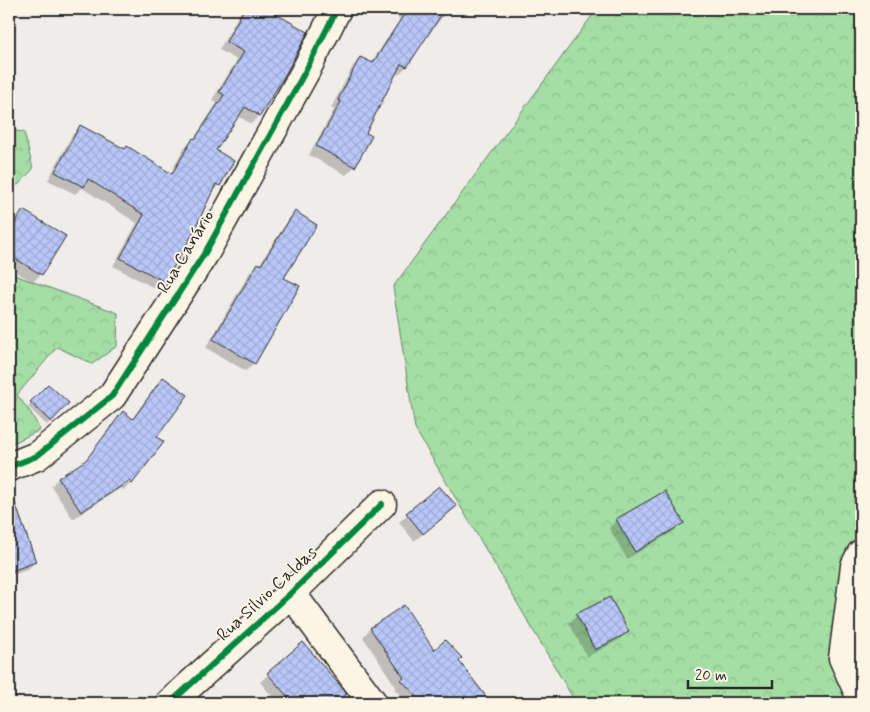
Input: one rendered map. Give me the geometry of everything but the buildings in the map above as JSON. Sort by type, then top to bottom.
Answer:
[{"type":"street","name":"Rua Canário","points":[[9,467],[37,456],[112,396],[206,251],[306,70],[337,9]]},
{"type":"street","name":"Rua Silvio Caldas","points":[[170,703],[291,593],[382,504]]},
{"type":"street","points":[[861,554],[855,566],[843,658],[861,698]]},
{"type":"street","points":[[291,593],[373,703]]},
{"type":"green space","points":[[597,9],[861,9],[861,703],[576,703],[415,429],[393,287]]},
{"type":"green space","points":[[9,130],[24,132],[33,169],[19,184],[9,190]]},
{"type":"green space","points":[[9,273],[118,313],[117,346],[92,364],[57,347],[17,395],[31,413],[40,430],[9,445]]},
{"type":"cycle path","points":[[9,467],[37,456],[112,396],[206,251],[306,70],[337,9]]},
{"type":"cycle path","points":[[170,703],[291,593],[382,504]]}]
